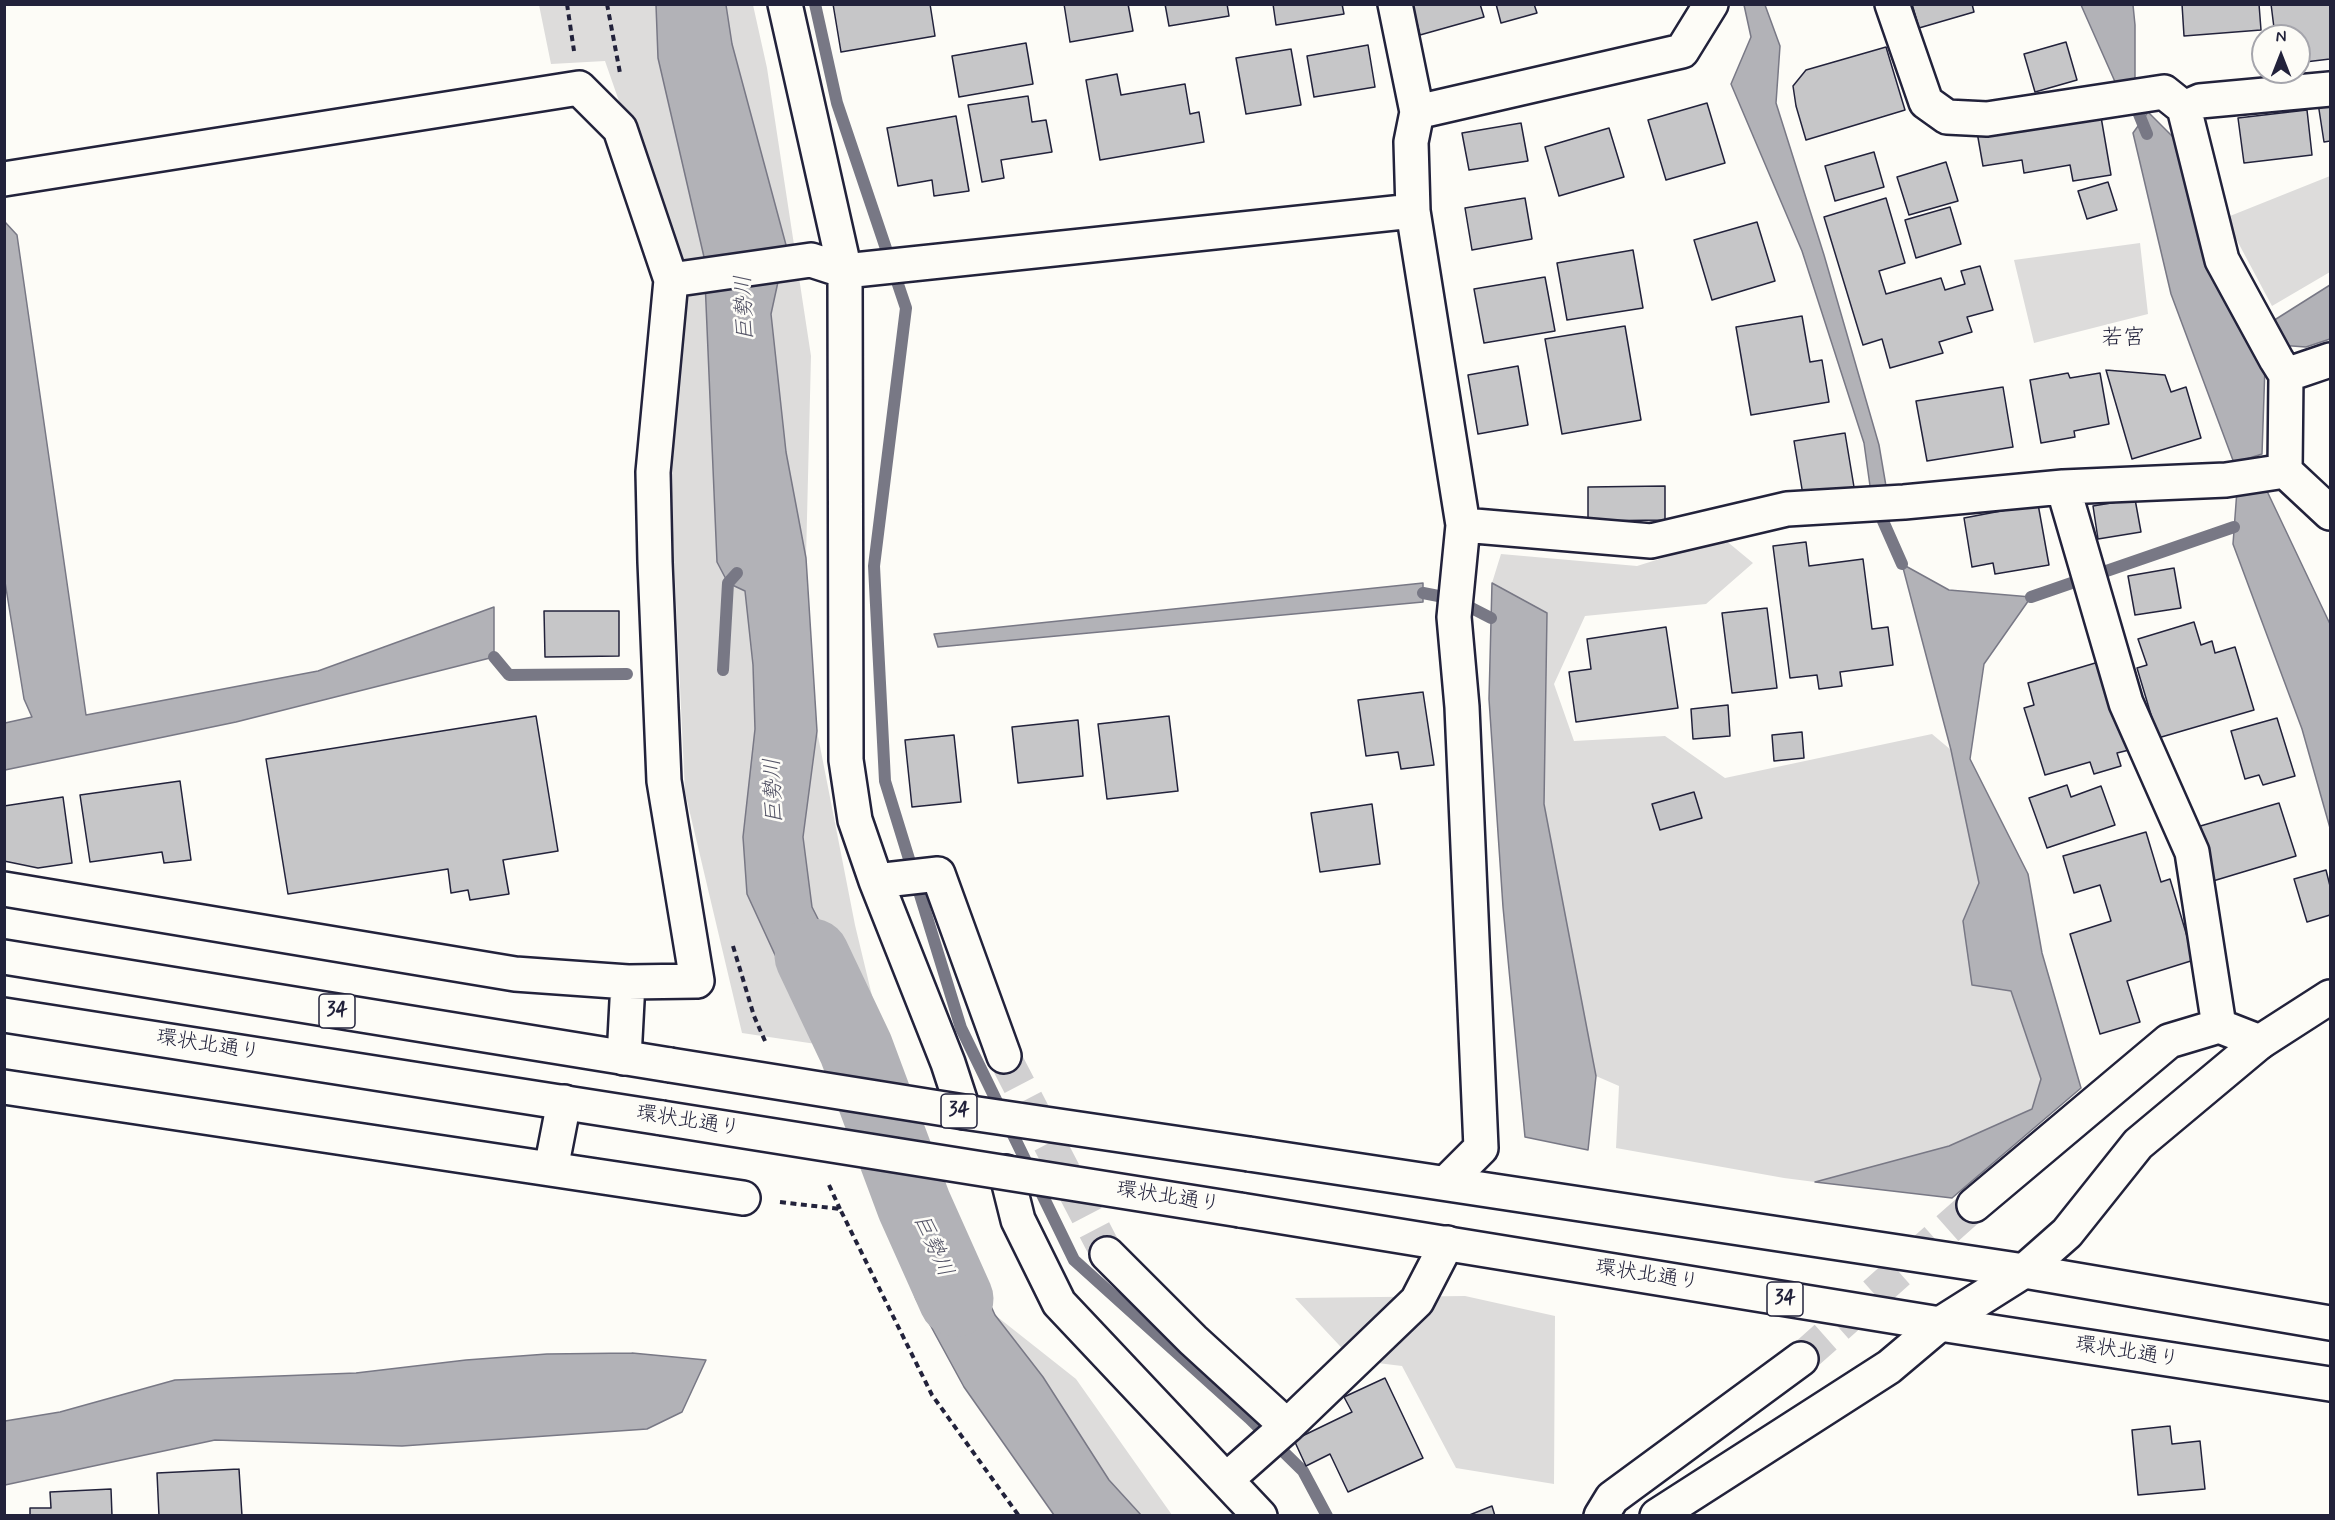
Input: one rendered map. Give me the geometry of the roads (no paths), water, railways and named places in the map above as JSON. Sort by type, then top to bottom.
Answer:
[{"type":"main road","points":[[785,4],[857,269],[846,760],[855,820],[876,881],[948,1063],[964,1112]]},
{"type":"main road","points":[[1395,4],[1417,112],[1411,142],[1413,211],[1463,525],[1454,617],[1462,707],[1481,1148],[1447,1182]]},
{"type":"main road","points":[[1417,112],[1682,51],[1711,4]]},
{"type":"main road","points":[[1892,4],[1926,102],[1947,117],[1987,119],[2112,100],[2200,100],[2331,89]]},
{"type":"main road","points":[[4,179],[579,88],[620,129],[671,280],[653,472],[655,562],[664,781],[697,981],[628,982],[514,974],[4,889]]},
{"type":"main road","points":[[2174,100],[2222,260],[2281,367],[2285,471],[2331,513]]},
{"type":"main road","points":[[671,280],[811,260],[857,269],[1413,211]]},
{"type":"main road","points":[[2281,367],[2331,360]]},
{"type":"main road","points":[[1463,525],[1651,541],[1788,509],[1904,502],[2063,487],[2226,480],[2285,471]]},
{"type":"main road","points":[[2063,487],[2126,703],[2192,852],[2219,1026]]},
{"type":"main road","points":[[876,881],[938,874],[1004,1056]]},
{"type":"main road","name":"34","points":[[4,957],[964,1112],[1447,1182],[2024,1271],[2331,1323]]},
{"type":"main road","points":[[624,1058],[628,982]]},
{"type":"main road","points":[[1657,1515],[1888,1367],[1940,1324],[2024,1271],[2067,1233],[2138,1144],[2260,1042],[2331,997]]},
{"type":"main road","name":"環状北通り","points":[[4,1015],[1006,1172],[1940,1324],[2331,1384]]},
{"type":"main road","points":[[1974,1205],[2169,1041],[2219,1026],[2260,1042]]},
{"type":"main road","points":[[4,1087],[742,1198]]},
{"type":"main road","points":[[551,1169],[564,1102]]},
{"type":"main road","points":[[1006,1172],[1018,1220],[1059,1303],[1237,1470],[1260,1515]]},
{"type":"main road","points":[[1237,1470],[1287,1426],[1417,1301],[1447,1243]]},
{"type":"main road","points":[[1107,1254],[1193,1340],[1287,1426]]},
{"type":"main road","points":[[1601,1515],[1612,1498],[1801,1359]]},
{"type":"water","points":[[656,5],[726,5],[732,44],[786,245],[771,314],[786,452],[806,558],[817,731],[803,837],[812,907],[886,1054],[816,1044],[747,894],[743,837],[755,729],[753,665],[745,591],[728,583],[717,562],[704,257],[658,58]]},
{"type":"water","points":[[1744,5],[1765,5],[1780,46],[1776,103],[1824,255],[1879,445],[1887,492],[1871,493],[1864,443],[1802,251],[1731,84],[1751,37]]},
{"type":"water","points":[[2081,5],[2133,5],[2135,81],[2116,84]]},
{"type":"water","points":[[2148,112],[2174,138],[2205,241],[2265,366],[2262,454],[2234,463],[2171,294],[2133,133]]},
{"type":"water","points":[[5,222],[17,235],[86,715],[318,671],[494,607],[494,657],[236,722],[5,770],[5,723],[32,717],[24,699],[5,582]]},
{"type":"water","points":[[2330,285],[2330,339],[2306,347],[2278,345],[2265,326]]},
{"type":"water","points":[[2266,489],[2330,624],[2330,828],[2302,729],[2233,544],[2237,490]]},
{"type":"water","points":[[1902,564],[1949,590],[2031,597],[1984,664],[1970,759],[2028,874],[2042,953],[2081,1088],[1952,1198],[1815,1182],[1949,1146],[2032,1109],[2041,1079],[2011,991],[1972,985],[1963,921],[1979,883],[1951,750]]},
{"type":"water","points":[[1423,583],[1423,602],[938,647],[934,634]]},
{"type":"water","points":[[1492,583],[1547,613],[1544,804],[1596,1076],[1588,1150],[1525,1137],[1503,907],[1489,699]]},
{"type":"water","points":[[880,1200],[947,1209],[995,1315],[1043,1377],[1109,1480],[1141,1515],[1054,1515],[964,1387],[916,1299]]},
{"type":"water","points":[[632,1353],[706,1360],[682,1412],[647,1429],[402,1446],[215,1440],[5,1485],[5,1421],[60,1412],[175,1380],[356,1373],[466,1360],[547,1354]]},
{"type":"waterway","points":[[815,4],[837,103],[906,308],[874,566],[885,781],[961,1028],[1074,1260],[1249,1418],[1303,1471],[1327,1516]]},
{"type":"waterway","points":[[2132,97],[2147,134]]},
{"type":"waterway","points":[[1880,503],[1883,521],[1902,564]]},
{"type":"waterway","points":[[2031,597],[2234,527]]},
{"type":"waterway","points":[[723,670],[728,583],[737,573]]},
{"type":"waterway","points":[[1423,593],[1454,599],[1491,618]]},
{"type":"waterway","points":[[494,657],[509,675],[627,674]]},
{"type":"waterway","name":"巨勢川","points":[[812,956],[856,1049],[914,1205],[956,1299]]},
{"type":"tunnel","points":[[1004,1056],[1107,1254]]},
{"type":"tunnel","points":[[1801,1359],[1974,1205]]},
{"type":"district","name":"若宮","points":[[2123,339]]}]
